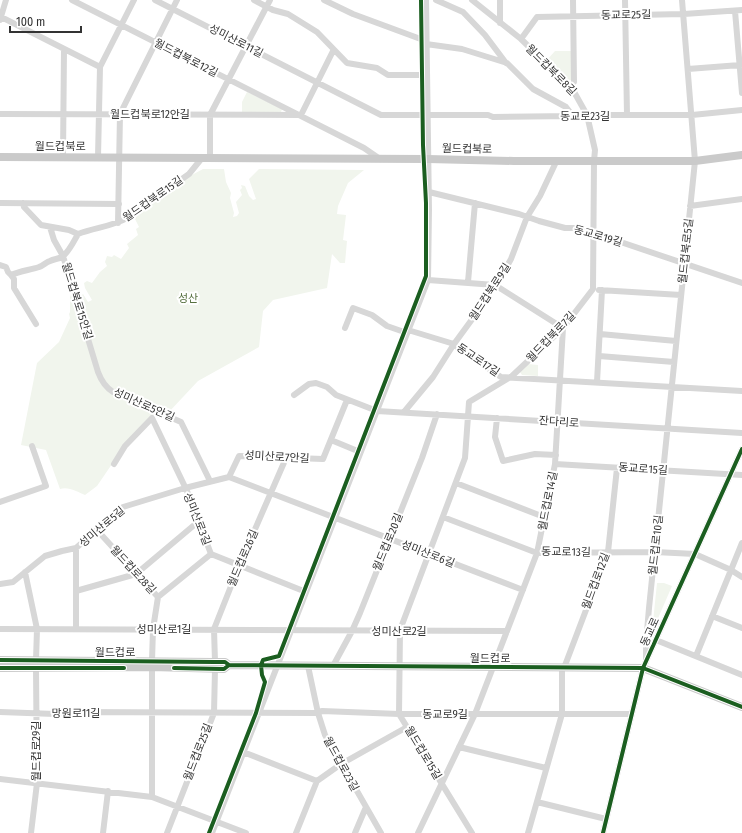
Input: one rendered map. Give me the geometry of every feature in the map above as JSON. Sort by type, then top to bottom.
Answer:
[{"type":"main road","name":"월드컵북로","points":[[0,157],[695,161],[742,155]]},
{"type":"main road","name":"월드컵로","points":[[0,664],[215,665],[224,669],[229,665],[493,668],[563,668],[645,665],[742,708]]},
{"type":"street","points":[[6,0],[0,19],[64,48],[100,67]]},
{"type":"street","points":[[98,157],[100,67],[134,0]]},
{"type":"street","name":"성미산로11길","points":[[155,0],[381,115],[428,115]]},
{"type":"street","points":[[118,223],[120,114],[177,0]]},
{"type":"street","points":[[254,0],[265,7],[288,14],[314,30],[347,64],[376,68],[388,75],[427,75]]},
{"type":"street","points":[[206,158],[210,115],[270,0]]},
{"type":"street","points":[[324,0],[353,14],[426,42],[462,49],[507,63]]},
{"type":"street","points":[[212,833],[428,280],[429,192],[426,0]]},
{"type":"street","points":[[436,0],[463,12],[485,35],[507,63],[533,89],[566,107],[573,116]]},
{"type":"street","name":"월드컵북로8길","points":[[472,0],[521,39],[570,87],[581,102],[587,115],[595,150],[594,161]]},
{"type":"street","points":[[500,0],[500,23]]},
{"type":"street","points":[[570,87],[574,82],[573,0]]},
{"type":"street","points":[[625,0],[627,116]]},
{"type":"street","name":"월드컵북로5길","points":[[667,428],[695,161],[682,0]]},
{"type":"street","name":"월드컵북로12길","points":[[76,1],[301,115],[364,148],[380,159]]},
{"type":"street","points":[[739,10],[742,93]]},
{"type":"street","name":"동교로25길","points":[[521,39],[537,17],[684,14],[739,10]]},
{"type":"street","points":[[63,157],[64,48]]},
{"type":"street","points":[[301,115],[334,51]]},
{"type":"street","points":[[688,69],[740,65]]},
{"type":"street","name":"동교로23길","points":[[428,115],[488,114],[493,116],[573,116],[576,118],[587,115],[692,115],[742,110]]},
{"type":"street","name":"월드컵북로12안길","points":[[0,114],[301,115]]},
{"type":"street","name":"월드컵북로15길","points":[[78,234],[118,223],[189,174],[206,158]]},
{"type":"street","name":"월드컵북로9길","points":[[404,412],[433,377],[454,344],[498,282],[511,259],[527,217],[540,196],[557,160]]},
{"type":"street","points":[[594,161],[594,290],[681,295]]},
{"type":"street","name":"동교로19길","points":[[429,192],[565,228],[576,228],[594,233],[742,283]]},
{"type":"street","points":[[690,206],[742,199]]},
{"type":"street","points":[[0,203],[118,204]]},
{"type":"street","points":[[468,282],[475,203]]},
{"type":"street","points":[[23,204],[41,225],[69,230],[78,234]]},
{"type":"street","points":[[11,275],[45,265],[48,261],[64,256],[54,240],[50,227]]},
{"type":"street","name":"월드컵북로15안길","points":[[78,234],[64,256],[98,372]]},
{"type":"street","points":[[0,265],[6,267],[14,279],[14,288],[36,324]]},
{"type":"street","points":[[428,280],[495,285],[563,328]]},
{"type":"street","name":"월드컵북로7길","points":[[468,416],[469,402],[512,376],[563,328],[594,290]]},
{"type":"street","points":[[597,382],[602,290]]},
{"type":"street","name":"동교로17길","points":[[345,328],[353,308],[372,315],[387,326],[454,344],[501,376],[742,391]]},
{"type":"street","name":"월드컵로14길","points":[[418,833],[475,714],[537,552],[555,464],[563,328]]},
{"type":"street","points":[[600,334],[676,341]]},
{"type":"street","points":[[599,356],[674,362]]},
{"type":"street","name":"성미산로5안길","points":[[98,372],[108,389],[181,422],[210,481]]},
{"type":"street","name":"잔다리로","points":[[294,395],[309,384],[316,383],[327,387],[336,395],[377,411],[742,433]]},
{"type":"street","name":"성미산로7안길","points":[[229,477],[239,456],[323,459],[347,400]]},
{"type":"street","name":"월드컵로20길","points":[[333,666],[352,631],[422,458],[437,414]]},
{"type":"street","name":"월드컵로15길","points":[[468,416],[465,458],[400,630],[399,714],[472,833]]},
{"type":"street","name":"성미산로3길","points":[[114,464],[125,446],[152,418],[199,521],[211,554],[306,592]]},
{"type":"street","points":[[497,418],[495,437],[503,461],[535,454],[556,455]]},
{"type":"street","name":"월드컵로10길","points":[[645,665],[667,428]]},
{"type":"street","points":[[331,440],[360,452]]},
{"type":"street","points":[[0,502],[46,486],[32,446]]},
{"type":"street","name":"동교로","points":[[603,833],[645,665],[742,448]]},
{"type":"street","name":"월드컵로26길","points":[[215,665],[214,629],[286,458]]},
{"type":"street","name":"동교로15길","points":[[555,464],[742,475]]},
{"type":"street","name":"월드컵로12길","points":[[563,668],[608,552],[617,468]]},
{"type":"street","points":[[229,477],[334,518]]},
{"type":"street","name":"성미산로5길","points":[[76,629],[76,548],[123,507],[184,488],[229,477]]},
{"type":"street","points":[[456,483],[544,517]]},
{"type":"street","name":"동교로13길","points":[[443,516],[537,552],[655,552],[695,554]]},
{"type":"street","name":"성미산로6길","points":[[334,518],[522,590]]},
{"type":"street","points":[[76,591],[136,574],[199,521]]},
{"type":"street","name":"월드컵로28길","points":[[97,530],[158,597],[153,629],[152,664]]},
{"type":"street","points":[[696,656],[741,546]]},
{"type":"street","points":[[0,584],[13,582],[45,556],[76,548]]},
{"type":"street","points":[[158,597],[211,554]]},
{"type":"street","points":[[695,554],[731,570],[742,577]]},
{"type":"street","points":[[25,572],[37,629],[36,664]]},
{"type":"street","points":[[712,616],[742,628]]},
{"type":"street","name":"성미산로1길","points":[[0,629],[292,630]]},
{"type":"street","name":"성미산로2길","points":[[292,630],[507,631]]},
{"type":"street","points":[[648,631],[650,634],[653,634],[660,631]]},
{"type":"street","points":[[656,640],[742,675]]},
{"type":"street","name":"월드컵로29길","points":[[31,833],[36,783],[36,664]]},
{"type":"street","points":[[152,664],[152,797]]},
{"type":"street","name":"월드컵로25길","points":[[167,833],[214,713],[215,665]]},
{"type":"street","name":"월드컵로23길","points":[[308,666],[318,713],[325,735],[381,833]]},
{"type":"street","points":[[528,833],[562,714],[563,668]]},
{"type":"street","name":"동교로9길","points":[[259,713],[318,713],[322,711],[399,714],[632,714]]},
{"type":"street","name":"망원로11길","points":[[0,712],[36,712],[55,714],[69,712],[259,713]]},
{"type":"street","points":[[296,833],[317,781],[341,764],[407,727]]},
{"type":"street","points":[[459,747],[546,768]]},
{"type":"street","points":[[244,752],[317,781]]},
{"type":"street","points":[[0,779],[152,797],[246,833]]},
{"type":"street","points":[[103,833],[108,792]]},
{"type":"street","points":[[537,802],[606,819]]},
{"type":"street","points":[[355,833],[366,807]]},
{"type":"green space","points":[[555,51],[571,51],[571,80],[567,82],[546,61]]},
{"type":"green space","points":[[247,92],[282,109],[281,112],[242,112],[242,102]]},
{"type":"green space","name":"성산","points":[[203,169],[224,169],[226,182],[231,193],[230,198],[234,213],[233,217],[237,216],[239,213],[236,202],[242,195],[240,190],[242,188],[241,185],[245,186],[249,196],[253,200],[256,199],[249,179],[259,169],[364,170],[348,183],[338,206],[337,214],[346,215],[343,240],[347,241],[345,263],[340,263],[332,254],[327,288],[273,300],[263,311],[259,347],[198,381],[168,413],[153,416],[112,464],[97,486],[85,495],[70,489],[60,489],[46,450],[21,445],[37,363],[59,342],[70,318],[70,297],[75,286],[80,297],[83,294],[88,302],[92,300],[85,288],[84,283],[87,281],[92,283],[100,272],[107,266],[105,262],[107,256],[112,257],[114,255],[121,259],[129,248],[127,244],[138,235],[136,229],[139,227],[134,217],[190,176]]},
{"type":"green space","points":[[528,364],[538,365],[538,376],[522,375],[520,372]]},
{"type":"green space","points":[[657,583],[664,583],[672,586],[656,623],[653,622]]},
{"type":"cycle path","points":[[209,833],[256,713],[265,682],[262,675],[261,665],[263,660],[279,656],[426,276],[426,203],[423,145],[421,0]]},
{"type":"cycle path","points":[[603,833],[643,668],[742,449]]},
{"type":"cycle path","points":[[0,660],[225,662],[229,665],[643,668],[742,707]]},
{"type":"cycle path","points":[[174,668],[224,669],[229,665]]},
{"type":"cycle path","points":[[0,668],[124,668]]}]
